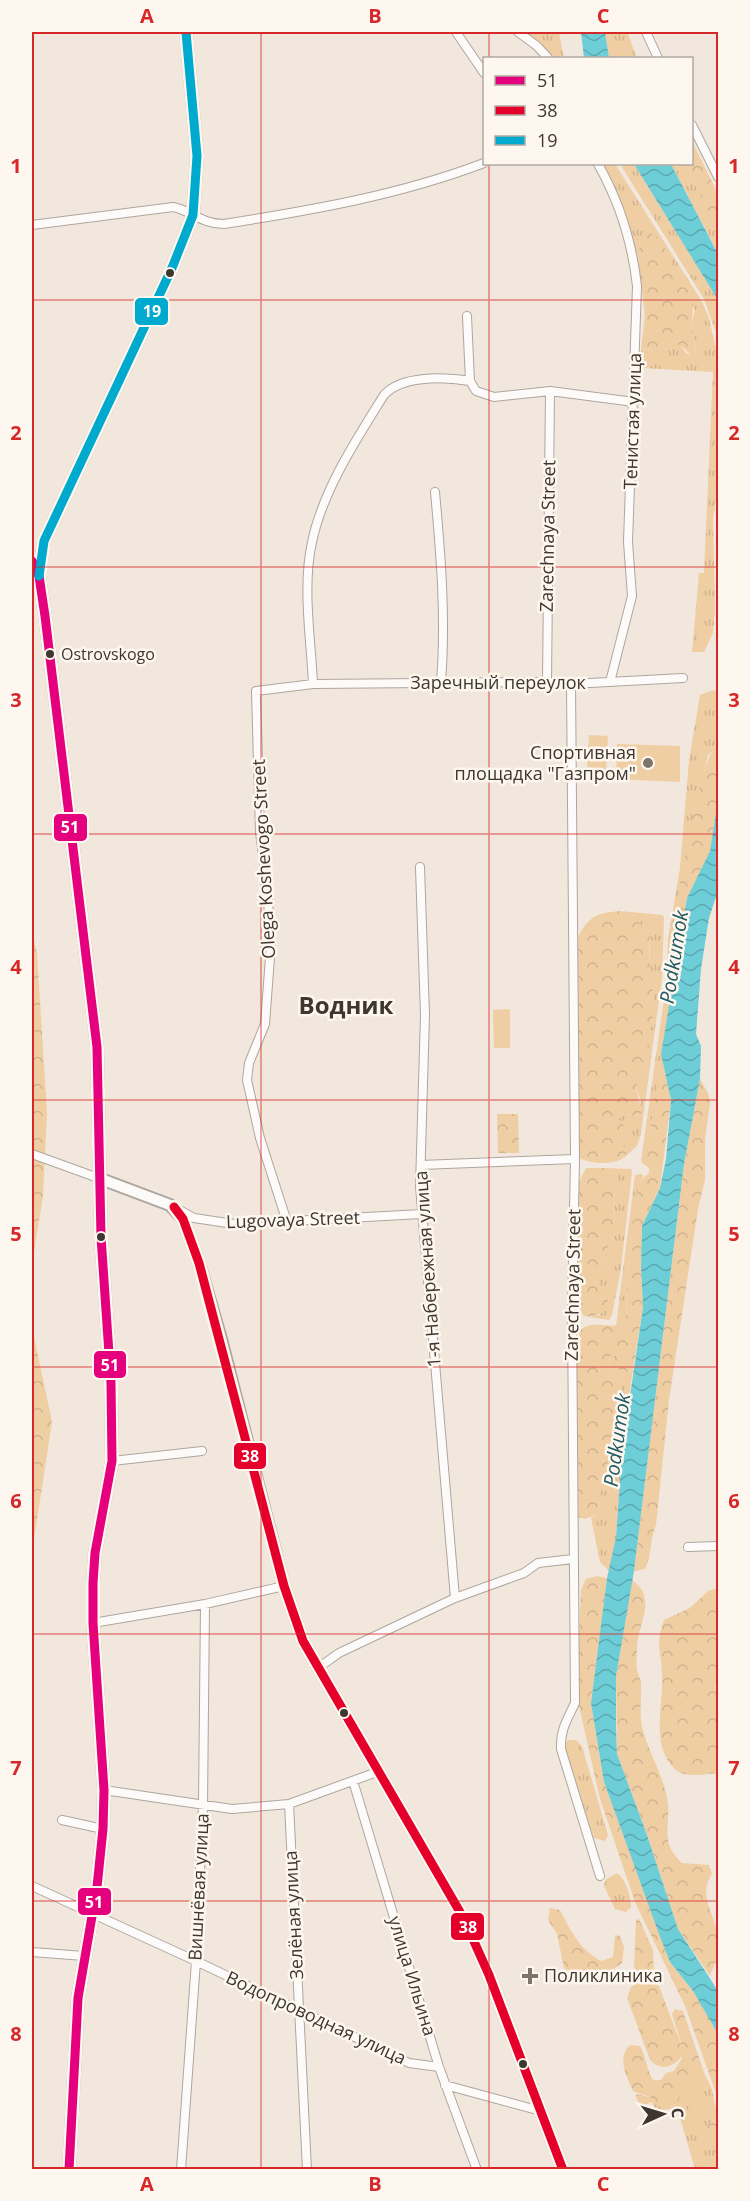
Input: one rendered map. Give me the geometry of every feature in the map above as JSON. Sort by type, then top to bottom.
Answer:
[{"type":"street","points":[[69,2169],[74,2043],[103,1829],[104,1790],[93,1623],[95,1552],[112,1461],[111,1383],[101,1237],[97,1047],[39,576],[44,541],[172,268],[192,217],[197,156],[186,32]]},
{"type":"street","points":[[456,32],[483,72]]},
{"type":"street","points":[[518,32],[547,57]]},
{"type":"street","points":[[648,32],[658,57]]},
{"type":"street","points":[[693,127],[718,177]]},
{"type":"street","points":[[32,225],[173,207],[182,209],[192,217],[210,224],[224,224],[374,197],[445,178],[483,163]]},
{"type":"street","name":"Тенистая улица","points":[[599,165],[615,193],[633,253],[637,286],[628,542],[632,596],[610,682]]},
{"type":"street","points":[[467,316],[470,381],[476,391],[494,397],[550,391],[634,402]]},
{"type":"street","points":[[313,684],[311,544],[323,505],[369,420],[392,386],[402,382],[470,381]]},
{"type":"street","name":"Zarechnaya Street","points":[[547,682],[550,391]]},
{"type":"street","points":[[435,492],[445,632],[441,683]]},
{"type":"street","points":[[32,561],[39,576]]},
{"type":"street","name":"Заречный переулок","points":[[313,684],[547,682],[571,684],[683,678]]},
{"type":"street","name":"Olega Koshevogo Street","points":[[286,1222],[260,1138],[247,1080],[249,1063],[266,1024],[271,955],[267,886],[260,832],[256,691],[313,684]]},
{"type":"street","name":"Zarechnaya Street","points":[[571,684],[575,1159],[573,1559],[575,1703],[563,1724],[561,1749],[600,1876]]},
{"type":"street","name":"1-я Набережная улица","points":[[420,867],[425,1015],[422,1214],[454,1598]]},
{"type":"street","points":[[32,1154],[101,1179]]},
{"type":"street","points":[[421,1165],[575,1159]]},
{"type":"street","name":"Lugovaya Street","points":[[101,1179],[130,1188],[200,1219],[234,1224],[422,1214]]},
{"type":"street","points":[[174,1207],[191,1239],[221,1339],[284,1586],[303,1641],[464,1919],[486,1967],[563,2169]]},
{"type":"street","points":[[191,1239],[191,1228],[200,1219]]},
{"type":"street","points":[[112,1461],[202,1451]]},
{"type":"street","points":[[688,1547],[718,1546]]},
{"type":"street","points":[[318,1668],[339,1653],[454,1598],[524,1573],[538,1563],[573,1559]]},
{"type":"street","points":[[93,1623],[205,1604],[284,1586]]},
{"type":"street","name":"Вишнёвая улица","points":[[181,2169],[196,1960],[203,1806],[205,1604]]},
{"type":"street","points":[[104,1790],[232,1809],[289,1804],[377,1772]]},
{"type":"street","name":"улица Ильина","points":[[353,1781],[439,2067],[477,2169]]},
{"type":"street","name":"Зелёная улица","points":[[289,1804],[307,2169]]},
{"type":"street","points":[[62,1820],[103,1829]]},
{"type":"street","name":"Водопроводная улица","points":[[32,1886],[93,1916],[196,1960],[409,2063],[439,2067]]},
{"type":"street","points":[[32,1952],[84,1956]]},
{"type":"street","points":[[445,2085],[541,2111]]},
{"type":"green space","points":[[523,32],[559,32],[564,57],[552,57],[545,47]]},
{"type":"green space","points":[[605,32],[627,32],[637,57],[609,57]]},
{"type":"green space","points":[[693,143],[718,194],[718,254],[716,228],[686,165],[693,165]]},
{"type":"green space","points":[[604,165],[616,165],[701,300],[708,315],[718,357],[718,488],[713,519],[715,609],[713,633],[704,652],[692,652],[699,573],[704,573],[713,372],[642,368],[641,349],[651,351],[670,339],[676,341],[687,354],[696,351],[692,322],[695,310],[674,274],[664,246],[640,240],[638,262],[618,193]]},
{"type":"green space","points":[[621,165],[635,165],[718,300],[718,338],[704,299]]},
{"type":"green space","points":[[672,165],[686,165],[716,228],[718,253]]},
{"type":"green space","points":[[648,233],[659,239],[668,255],[674,274],[684,278],[694,293],[692,322],[696,351],[692,355],[671,339],[651,351],[641,349],[645,315],[638,262],[640,240]]},
{"type":"green space","points":[[713,690],[718,692],[718,753],[713,751],[708,755],[682,874],[677,934],[682,934],[650,1132],[644,1139],[667,978],[668,938],[680,868],[689,760],[700,695]]},
{"type":"green space","points":[[589,735],[608,736],[606,770],[587,769]]},
{"type":"green space","name":"Спортивная площадка \"Газпром\"","points":[[617,744],[680,746],[680,782],[616,779]]},
{"type":"green space","points":[[713,751],[718,753],[718,799],[710,851],[687,898],[682,934],[677,934],[678,901],[694,810],[701,782]]},
{"type":"green space","points":[[620,911],[663,915],[664,918],[662,978],[641,1133],[637,1146],[626,1156],[626,1150],[619,1142],[618,1119],[622,1115],[638,1116],[641,1101],[636,1087],[647,1061],[650,938],[634,915]]},
{"type":"green space","points":[[620,911],[634,915],[650,938],[649,954],[654,1005],[647,1061],[636,1087],[642,1112],[638,1116],[622,1115],[618,1119],[625,1127],[619,1141],[626,1150],[626,1156],[609,1163],[596,1163],[579,1158],[576,941],[592,918],[604,913]]},
{"type":"green space","points":[[32,932],[37,953],[47,1113],[43,1196],[32,1264]]},
{"type":"green space","points":[[510,1009],[510,1048],[494,1048],[493,1010]]},
{"type":"green space","points":[[661,1054],[671,1100],[660,1187],[642,1226],[643,1307],[633,1369],[624,1373],[619,1370],[616,1353],[611,1353],[609,1370],[621,1382],[622,1399],[596,1515],[585,1519],[575,1516],[575,1365],[580,1330],[591,1325],[622,1324],[626,1319],[627,1274],[638,1188],[639,1182],[649,1173],[649,1168],[641,1162],[644,1139],[650,1132]]},
{"type":"green space","points":[[700,1079],[708,1093],[710,1104],[705,1139],[705,1180],[698,1209],[669,1400],[656,1525],[645,1569],[634,1571],[684,1164]]},
{"type":"green space","points":[[497,1114],[518,1114],[519,1153],[498,1153]]},
{"type":"green space","points":[[586,1168],[608,1168],[618,1180],[614,1197],[615,1231],[597,1273],[600,1289],[608,1297],[608,1308],[600,1314],[591,1316],[584,1316],[578,1306],[579,1182]]},
{"type":"green space","points":[[608,1168],[631,1169],[632,1172],[621,1268],[609,1320],[589,1317],[600,1315],[597,1273],[615,1231],[614,1197],[618,1180]]},
{"type":"green space","points":[[635,1175],[644,1176],[639,1182],[627,1274],[626,1319],[622,1324],[616,1326]]},
{"type":"green space","points":[[32,1327],[52,1422],[32,1552]]},
{"type":"green space","points":[[616,1352],[624,1373],[633,1369],[622,1451],[616,1537],[609,1571],[600,1562],[591,1518],[596,1515],[606,1462],[612,1446],[621,1382],[609,1370],[611,1353]]},
{"type":"green space","points":[[597,1576],[607,1578],[591,1703],[604,1782],[670,1962],[693,1991],[718,2034],[718,2099],[685,2006],[635,1902],[600,1799],[577,1697],[581,1590],[586,1579]]},
{"type":"green space","points":[[632,1580],[640,1587],[645,1603],[637,1647],[637,1670],[641,1683],[641,1721],[666,1795],[668,1842],[675,1856],[682,1863],[709,1865],[712,1874],[706,1890],[717,1930],[718,1962],[715,1963],[710,1976],[678,1929],[617,1754],[616,1676]]},
{"type":"green space","points":[[718,1588],[718,1680],[715,1687],[718,1700],[718,1773],[683,1774],[667,1759],[660,1736],[662,1685],[660,1635],[664,1620],[690,1608],[708,1591]]},
{"type":"green space","points":[[568,1740],[576,1740],[582,1746],[608,1835],[605,1841],[594,1838],[564,1755],[565,1744]]},
{"type":"green space","points":[[617,1873],[625,1883],[630,1898],[631,1907],[626,1912],[615,1909],[604,1886],[606,1879]]},
{"type":"green space","points":[[550,1908],[560,1910],[577,1939],[587,1951],[601,1961],[613,1957],[615,1935],[620,1936],[624,1947],[622,1963],[609,1971],[594,1975],[578,1974],[564,1968],[557,1934],[548,1920]]},
{"type":"green space","points":[[639,1919],[653,1950],[654,1974],[649,1977],[643,1976],[634,1968],[636,1920]]},
{"type":"green space","points":[[644,1979],[659,1986],[682,2047],[672,2014],[675,2009],[683,2011],[705,2075],[685,2085],[677,2104],[660,2107],[652,2098],[633,2091],[624,2068],[624,2056],[630,2045],[640,2046],[653,2080],[661,2080],[666,2073],[674,2071],[682,2058],[682,2056],[667,2067],[658,2066],[650,2060],[627,1998],[631,1987]]},
{"type":"green space","points":[[705,2075],[712,2089],[718,2120],[712,2121],[703,2145],[718,2155],[718,2169],[695,2169],[677,2108],[656,2111],[652,2102],[640,2107],[635,2095],[652,2098]]},
{"type":"green space","points":[[708,2096],[715,2115],[691,2127],[688,2110],[690,2104]]},
{"type":"green space","points":[[718,2120],[718,2155],[703,2145],[703,2131],[712,2121]]},
{"type":"water","points":[[581,32],[605,32],[609,57],[584,57]]},
{"type":"water","points":[[635,165],[672,165],[718,254],[718,300]]},
{"type":"water","points":[[718,799],[718,891],[709,918],[701,969],[696,1034],[701,1046],[700,1079],[684,1164],[634,1571],[616,1676],[616,1726],[617,1754],[678,1929],[718,1991],[718,2034],[693,1991],[670,1962],[659,1934],[604,1782],[591,1703],[607,1578],[616,1537],[622,1451],[643,1307],[642,1226],[660,1188],[666,1159],[671,1100],[661,1054],[687,898],[710,851]]},
{"type":"transit line","name":"19","points":[[39,576],[44,541],[172,268],[193,215],[197,156],[186,32]]},
{"type":"transit line","name":"51","points":[[32,561],[39,576],[45,616],[97,1047],[101,1237],[111,1383],[112,1461],[95,1553],[93,1583],[93,1623],[104,1790],[103,1829],[97,1887],[78,1998],[69,2170]]},
{"type":"transit line","name":"38","points":[[174,1207],[183,1219],[199,1263],[284,1586],[303,1641],[464,1919],[489,1975],[563,2170]]},
{"type":"place","name":"Ostrovskogo","points":[[50,654]]},
{"type":"place","name":"Спортивная площадка \"Газпром\"","points":[[648,763]]},
{"type":"place","name":"Поликлиника","points":[[530,1976]]},
{"type":"district","name":"Водник","points":[[346,1006]]},
{"type":"water label","name":"Podkumok","points":[[674,957]]},
{"type":"water label","name":"Podkumok","points":[[617,1440]]}]
